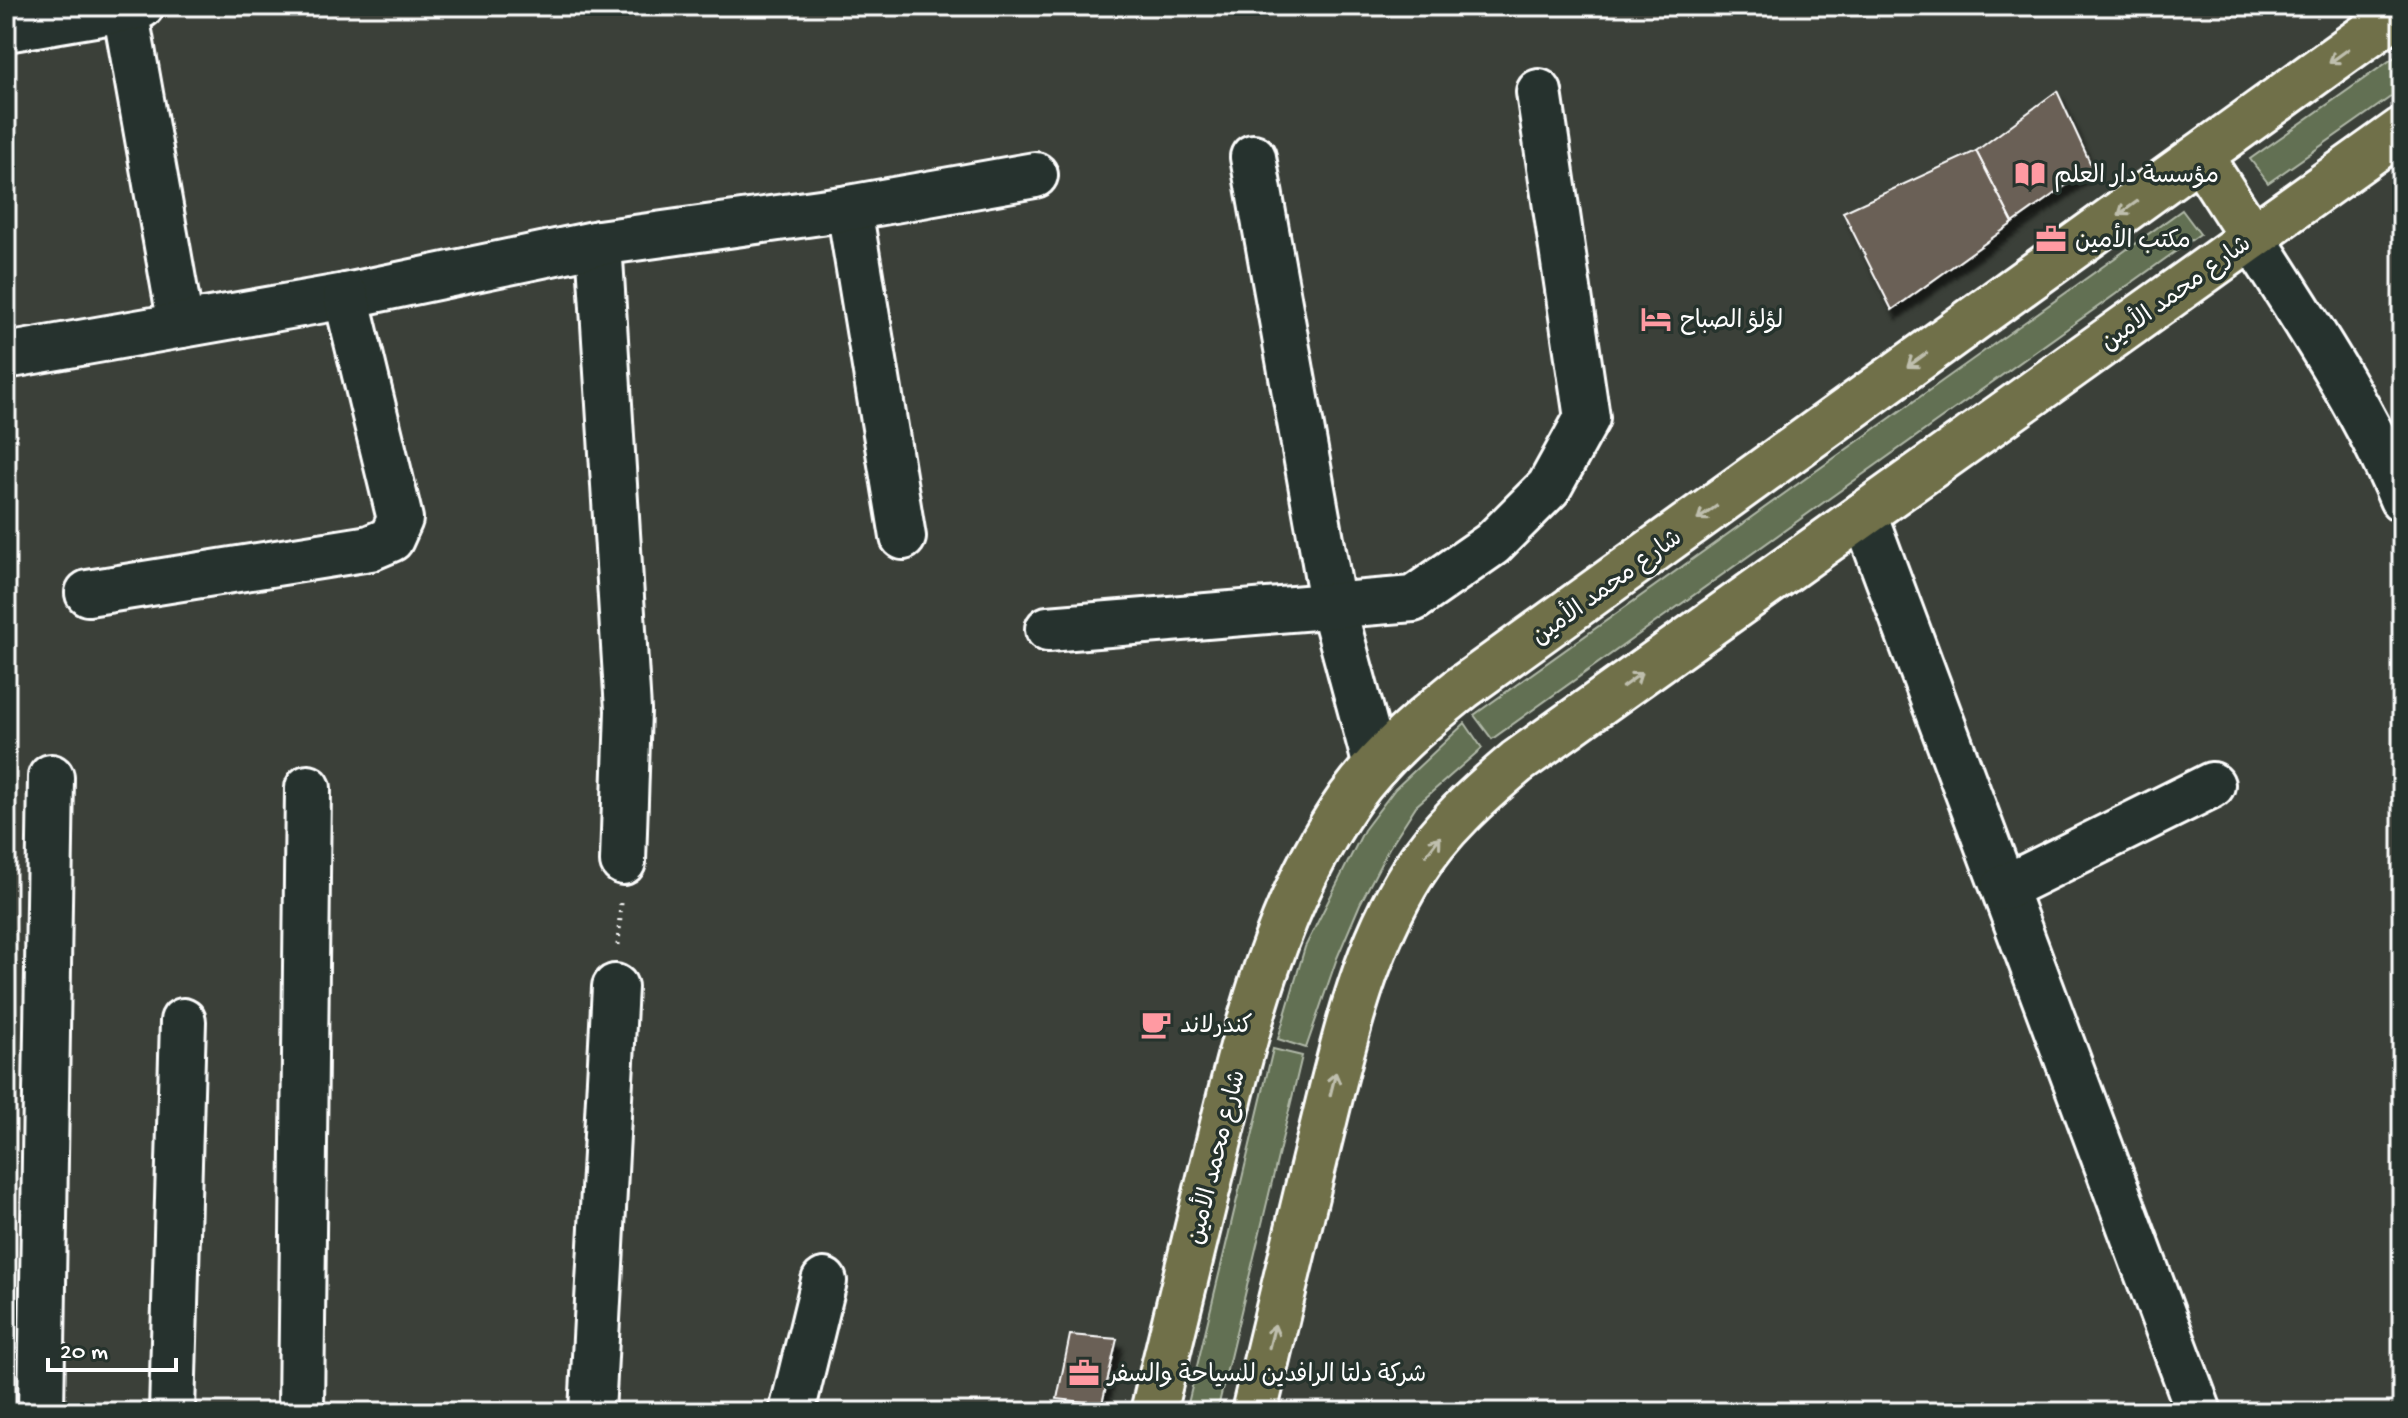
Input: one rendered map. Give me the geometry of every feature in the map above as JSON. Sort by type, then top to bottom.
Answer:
[{"type":"main road","name":"شارع محمد الأمين","points":[[1153,1412],[1243,1044],[1277,939],[1318,847],[1351,796],[1376,766],[1419,723],[1462,688],[2402,10]]},
{"type":"main road","name":"شارع محمد الأمين","points":[[1254,1412],[1340,1056],[1371,958],[1386,919],[1413,871],[1470,802],[1517,762],[2402,130]]},
{"type":"main road","points":[[2200,156],[2252,237]]},
{"type":"street","points":[[6,29],[133,7],[181,325]]},
{"type":"street","points":[[1048,629],[1413,599],[1492,544],[1549,487],[1587,418],[1539,92]]},
{"type":"street","points":[[1253,157],[1333,607],[1376,766]]},
{"type":"street","points":[[6,356],[346,296],[599,243],[849,208],[1035,175]]},
{"type":"street","points":[[849,208],[903,537]]},
{"type":"street","points":[[2252,237],[2328,358],[2381,451],[2402,499]]},
{"type":"street","points":[[599,243],[628,710],[623,862]]},
{"type":"street","points":[[88,593],[370,548],[391,539],[400,519],[346,296]]},
{"type":"street","points":[[1864,514],[2199,1412]]},
{"type":"street","points":[[41,1412],[23,1370],[51,777]]},
{"type":"street","points":[[2004,888],[2212,785]]},
{"type":"street","points":[[301,1412],[308,788]]},
{"type":"street","points":[[592,1412],[615,987]]},
{"type":"street","points":[[172,1412],[183,1021]]},
{"type":"street","points":[[792,1412],[824,1281]]},
{"type":"path","points":[[615,987],[623,862]]},
{"type":"green space","points":[[2402,52],[2402,89],[2268,183],[2250,159]]},
{"type":"green space","points":[[2182,210],[2200,234],[1492,739],[1474,715]]},
{"type":"green space","points":[[1465,723],[1482,748],[1416,806],[1389,848],[1337,958],[1306,1048],[1278,1039],[1305,947],[1364,830],[1395,789]]},
{"type":"green space","points":[[1273,1049],[1302,1056],[1217,1412],[1186,1412]]},
{"type":"building","points":[[2057,91],[2092,167],[2013,223],[1976,151]]},
{"type":"building","points":[[1976,151],[2013,223],[1892,310],[1843,212]]},
{"type":"building","points":[[1070,1335],[1117,1339],[1102,1404],[1057,1399]]},
{"type":"place","name":"مؤسسة دار العلم","points":[[2030,174]]},
{"type":"place","name":"مكتب الأمين","points":[[2051,239]]},
{"type":"place","name":"لؤلؤ الصباح","points":[[1656,319]]},
{"type":"place","name":"كندرلاند","points":[[1156,1024]]},
{"type":"place","name":"شركة دلتا الرافدين للسياحة والسفر","points":[[1084,1373]]}]
